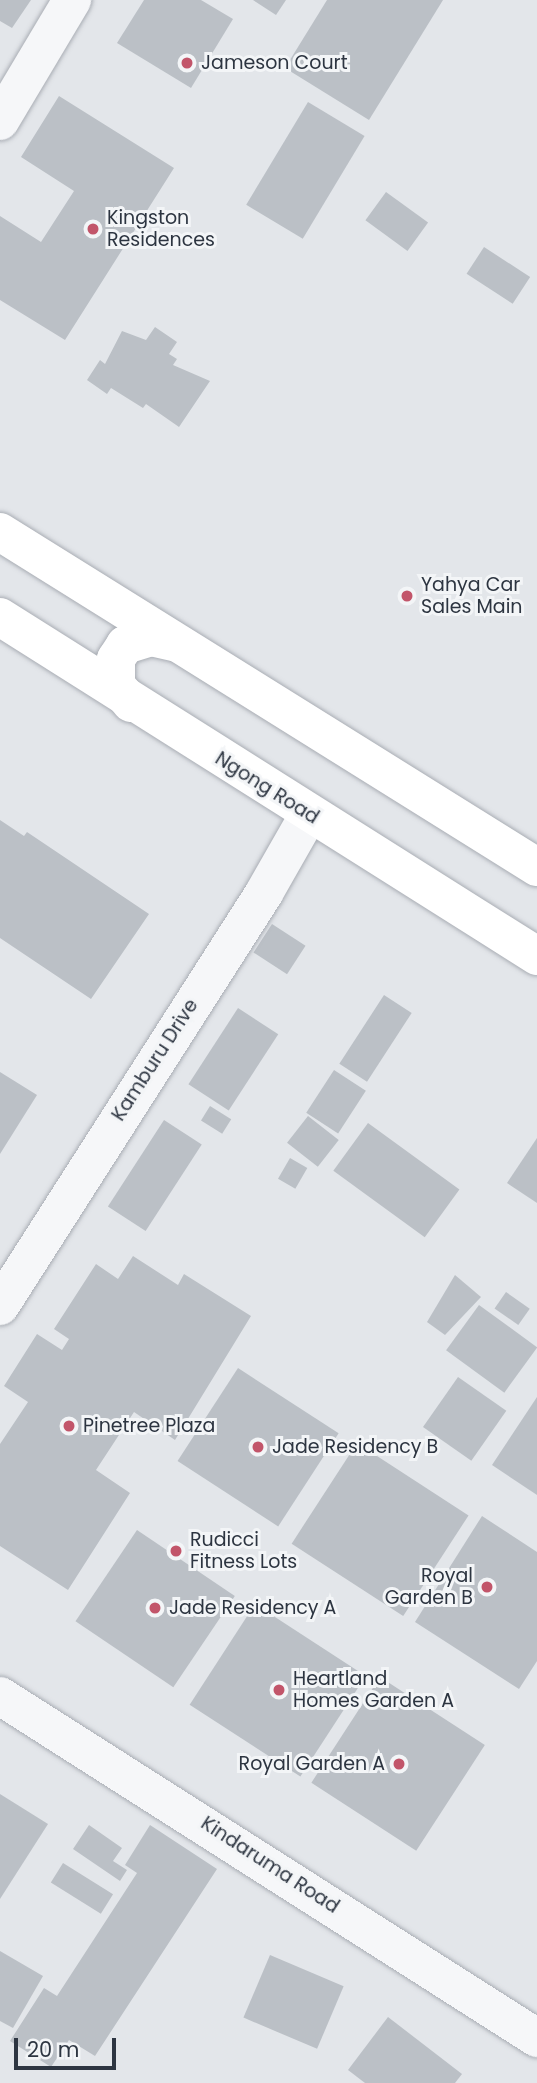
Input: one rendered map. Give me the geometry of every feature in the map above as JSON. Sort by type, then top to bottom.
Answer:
[{"type":"main road","points":[[0,532],[537,867]]},
{"type":"main road","name":"Ngong Road","points":[[0,617],[131,703],[537,956]]},
{"type":"main road","points":[[131,703],[116,685],[116,659],[125,645],[151,637],[179,644]]},
{"type":"street","points":[[0,121],[72,0]]},
{"type":"street","name":"Kamburu Drive","points":[[0,1306],[264,893],[309,814]]},
{"type":"street","name":"Kindaruma Road","points":[[0,1696],[537,2038]]},
{"type":"building","points":[[0,0],[31,0],[12,28],[0,21]]},
{"type":"building","points":[[144,0],[201,0],[233,19],[191,88],[117,43]]},
{"type":"building","points":[[253,0],[286,0],[276,15]]},
{"type":"building","points":[[327,0],[443,0],[369,120],[285,68]]},
{"type":"building","name":"Kingston Residences","points":[[59,96],[174,168],[65,340],[0,300],[0,216],[41,242],[74,191],[21,157]]},
{"type":"building","points":[[308,102],[365,136],[303,239],[246,205]]},
{"type":"building","points":[[386,192],[428,223],[407,251],[365,220]]},
{"type":"building","points":[[484,247],[530,277],[513,304],[467,274]]},
{"type":"building","points":[[155,327],[177,342],[169,354],[177,359],[173,365],[210,381],[179,427],[146,404],[143,408],[111,388],[107,394],[87,380],[100,360],[105,364],[122,331],[146,340]]},
{"type":"building","points":[[0,820],[24,836],[27,832],[149,914],[91,999],[0,938]]},
{"type":"building","points":[[272,924],[306,946],[287,974],[253,953]]},
{"type":"building","points":[[384,995],[412,1013],[367,1082],[339,1064]]},
{"type":"building","points":[[238,1008],[278,1034],[229,1110],[188,1084]]},
{"type":"building","points":[[334,1070],[366,1091],[338,1133],[306,1113]]},
{"type":"building","points":[[0,1072],[37,1095],[0,1154]]},
{"type":"building","points":[[210,1106],[231,1119],[222,1134],[201,1120]]},
{"type":"building","points":[[308,1116],[339,1140],[318,1167],[287,1143]]},
{"type":"building","points":[[164,1120],[202,1145],[146,1231],[108,1206]]},
{"type":"building","points":[[368,1123],[459,1189],[425,1237],[333,1171]]},
{"type":"building","points":[[537,1138],[537,1203],[507,1183]]},
{"type":"building","points":[[290,1158],[307,1168],[295,1189],[278,1179]]},
{"type":"building","name":"Pinetree Plaza","points":[[133,1256],[178,1285],[184,1274],[251,1316],[175,1440],[134,1412],[96,1470],[130,1493],[68,1590],[0,1546],[0,1444],[28,1402],[4,1386],[37,1334],[62,1350],[69,1339],[54,1329],[96,1264],[118,1279]]},
{"type":"building","points":[[455,1275],[481,1297],[445,1335],[427,1322]]},
{"type":"building","points":[[506,1292],[530,1309],[518,1325],[495,1308]]},
{"type":"building","points":[[479,1305],[537,1347],[504,1393],[446,1350]]},
{"type":"building","name":"Jade Residency B","points":[[238,1368],[339,1433],[278,1526],[178,1461]]},
{"type":"building","points":[[458,1377],[506,1411],[471,1461],[423,1427]]},
{"type":"building","points":[[537,1397],[537,1495],[492,1465]]},
{"type":"building","points":[[357,1443],[469,1515],[403,1616],[292,1544]]},
{"type":"building","name":"Royal Garden B","points":[[482,1516],[537,1552],[537,1661],[519,1689],[415,1622]]},
{"type":"building","name":"Jade Residency A","points":[[137,1530],[235,1596],[173,1687],[75,1621]]},
{"type":"building","name":"Heartland Homes Garden A","points":[[255,1604],[366,1676],[300,1777],[190,1705]]},
{"type":"building","name":"Royal Garden A","points":[[380,1677],[485,1745],[416,1851],[311,1783]]},
{"type":"building","points":[[0,1794],[48,1824],[0,1899]]},
{"type":"building","points":[[89,1825],[122,1848],[113,1861],[127,1870],[120,1881],[73,1849]]},
{"type":"building","points":[[150,1825],[217,1869],[95,2056],[69,2040],[51,2067],[10,2041],[44,1988],[57,1996],[137,1873],[125,1865]]},
{"type":"building","points":[[63,1863],[113,1894],[101,1914],[51,1883]]},
{"type":"building","points":[[0,1951],[43,1976],[13,2028],[0,2021]]},
{"type":"building","points":[[270,1955],[344,1986],[317,2049],[243,2018]]},
{"type":"building","points":[[388,2017],[462,2074],[455,2083],[365,2083],[348,2070]]},
{"type":"place","name":"Jameson Court","points":[[187,63]]},
{"type":"place","name":"Kingston Residences","points":[[93,229]]},
{"type":"place","name":"Yahya Car Sales Main","points":[[407,596]]},
{"type":"place","name":"Pinetree Plaza","points":[[69,1426]]},
{"type":"place","name":"Jade Residency B","points":[[258,1447]]},
{"type":"place","name":"Rudicci Fitness Lots","points":[[176,1551]]},
{"type":"place","name":"Royal Garden B","points":[[487,1587]]},
{"type":"place","name":"Jade Residency A","points":[[155,1608]]},
{"type":"place","name":"Heartland Homes Garden A","points":[[279,1690]]},
{"type":"place","name":"Royal Garden A","points":[[399,1764]]}]
